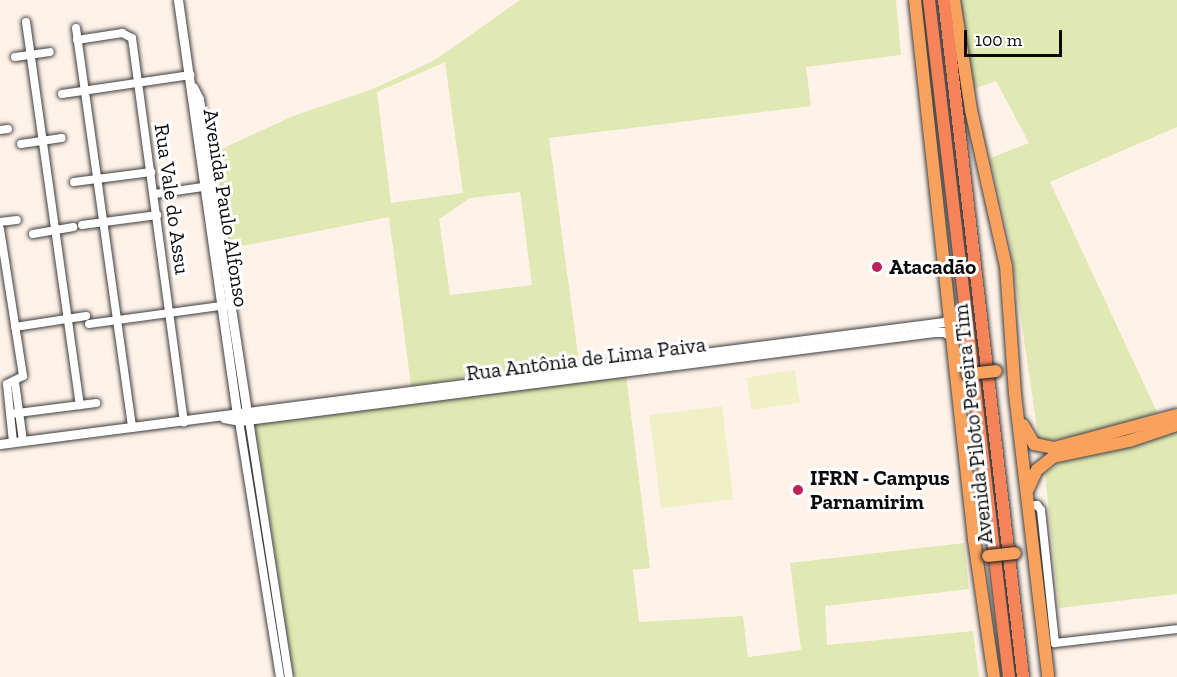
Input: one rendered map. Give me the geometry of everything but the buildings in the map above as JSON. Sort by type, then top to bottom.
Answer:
[{"type":"highway","name":"Avenida Piloto Pereira Tim","points":[[929,0],[1006,593]]},
{"type":"highway","name":"Avenida Piloto Pereira Tim","points":[[944,0],[1006,593]]},
{"type":"highway","points":[[1006,593],[1009,677]]},
{"type":"highway","points":[[1006,593],[1023,677]]},
{"type":"main road","points":[[915,0],[974,540],[994,677]]},
{"type":"main road","points":[[954,0],[971,110],[1006,266],[1017,414],[1050,643],[1048,677]]},
{"type":"main road","points":[[957,387],[961,378],[968,374],[996,371],[1008,374],[1014,382]]},
{"type":"main road","points":[[1017,414],[1034,444],[1054,448],[1177,415]]},
{"type":"main road","points":[[1028,489],[1037,470],[1053,458],[1129,441],[1177,424]]},
{"type":"main road","points":[[974,540],[979,550],[988,556],[1015,553],[1027,549],[1033,533]]},
{"type":"street","name":"Avenida Paulo Alfonso","points":[[178,0],[193,87],[191,99],[227,305],[268,611],[280,677]]},
{"type":"street","points":[[26,22],[66,321],[80,405]]},
{"type":"street","points":[[75,28],[132,428]]},
{"type":"street","name":"Rua Vale do Assu","points":[[77,40],[129,33],[155,194],[184,422]]},
{"type":"street","points":[[15,57],[50,52]]},
{"type":"street","points":[[62,94],[138,85],[191,75]]},
{"type":"street","points":[[21,144],[62,138]]},
{"type":"street","points":[[74,182],[151,172]]},
{"type":"street","points":[[155,194],[208,186]]},
{"type":"street","points":[[82,225],[157,215]]},
{"type":"street","points":[[0,222],[17,220]]},
{"type":"street","points":[[33,234],[73,227]]},
{"type":"street","points":[[0,231],[23,376],[7,384],[13,398],[18,442]]},
{"type":"street","points":[[15,327],[66,321],[117,320],[227,305]]},
{"type":"street","name":"Rua Antônia de Lima Paiva","points":[[0,444],[243,417],[778,348],[944,322],[950,317]]},
{"type":"street","name":"Rua Antônia de Lima Paiva","points":[[868,335],[942,331],[953,337]]},
{"type":"street","points":[[14,413],[96,403]]},
{"type":"street","name":"Avenida Paulo Alfonso","points":[[243,417],[289,677]]},
{"type":"street","points":[[1030,506],[1037,505],[1041,510],[1050,643],[1177,629]]},
{"type":"street","points":[[268,611],[278,609]]},
{"type":"green space","points":[[520,0],[896,0],[901,55],[806,67],[811,106],[549,138],[579,362],[411,386],[389,217],[227,249],[213,153],[293,116],[373,89],[435,60]],"holes":[[[445,62],[463,193],[391,203],[377,92]],[[520,192],[532,285],[450,295],[439,219],[470,198]]]},
{"type":"green space","points":[[960,0],[1177,0],[1177,127],[1050,182],[1157,412],[1103,432],[1039,442],[1009,237],[990,158],[1029,143],[996,81],[973,89]]},
{"type":"green space","points":[[795,370],[800,403],[752,410],[747,378]]},
{"type":"green space","points":[[626,374],[650,568],[633,570],[639,622],[743,616],[748,657],[801,650],[790,563],[964,543],[969,589],[825,606],[827,645],[973,631],[979,677],[294,677],[254,422]]},
{"type":"green space","points":[[722,406],[733,499],[661,508],[650,415]]},
{"type":"green space","points":[[1177,431],[1177,594],[1059,608],[1045,474],[1062,462]]},
{"type":"place","name":"Atacadão","points":[[877,267]]},
{"type":"place","name":"IFRN - Campus Parnamirim","points":[[798,490]]}]
